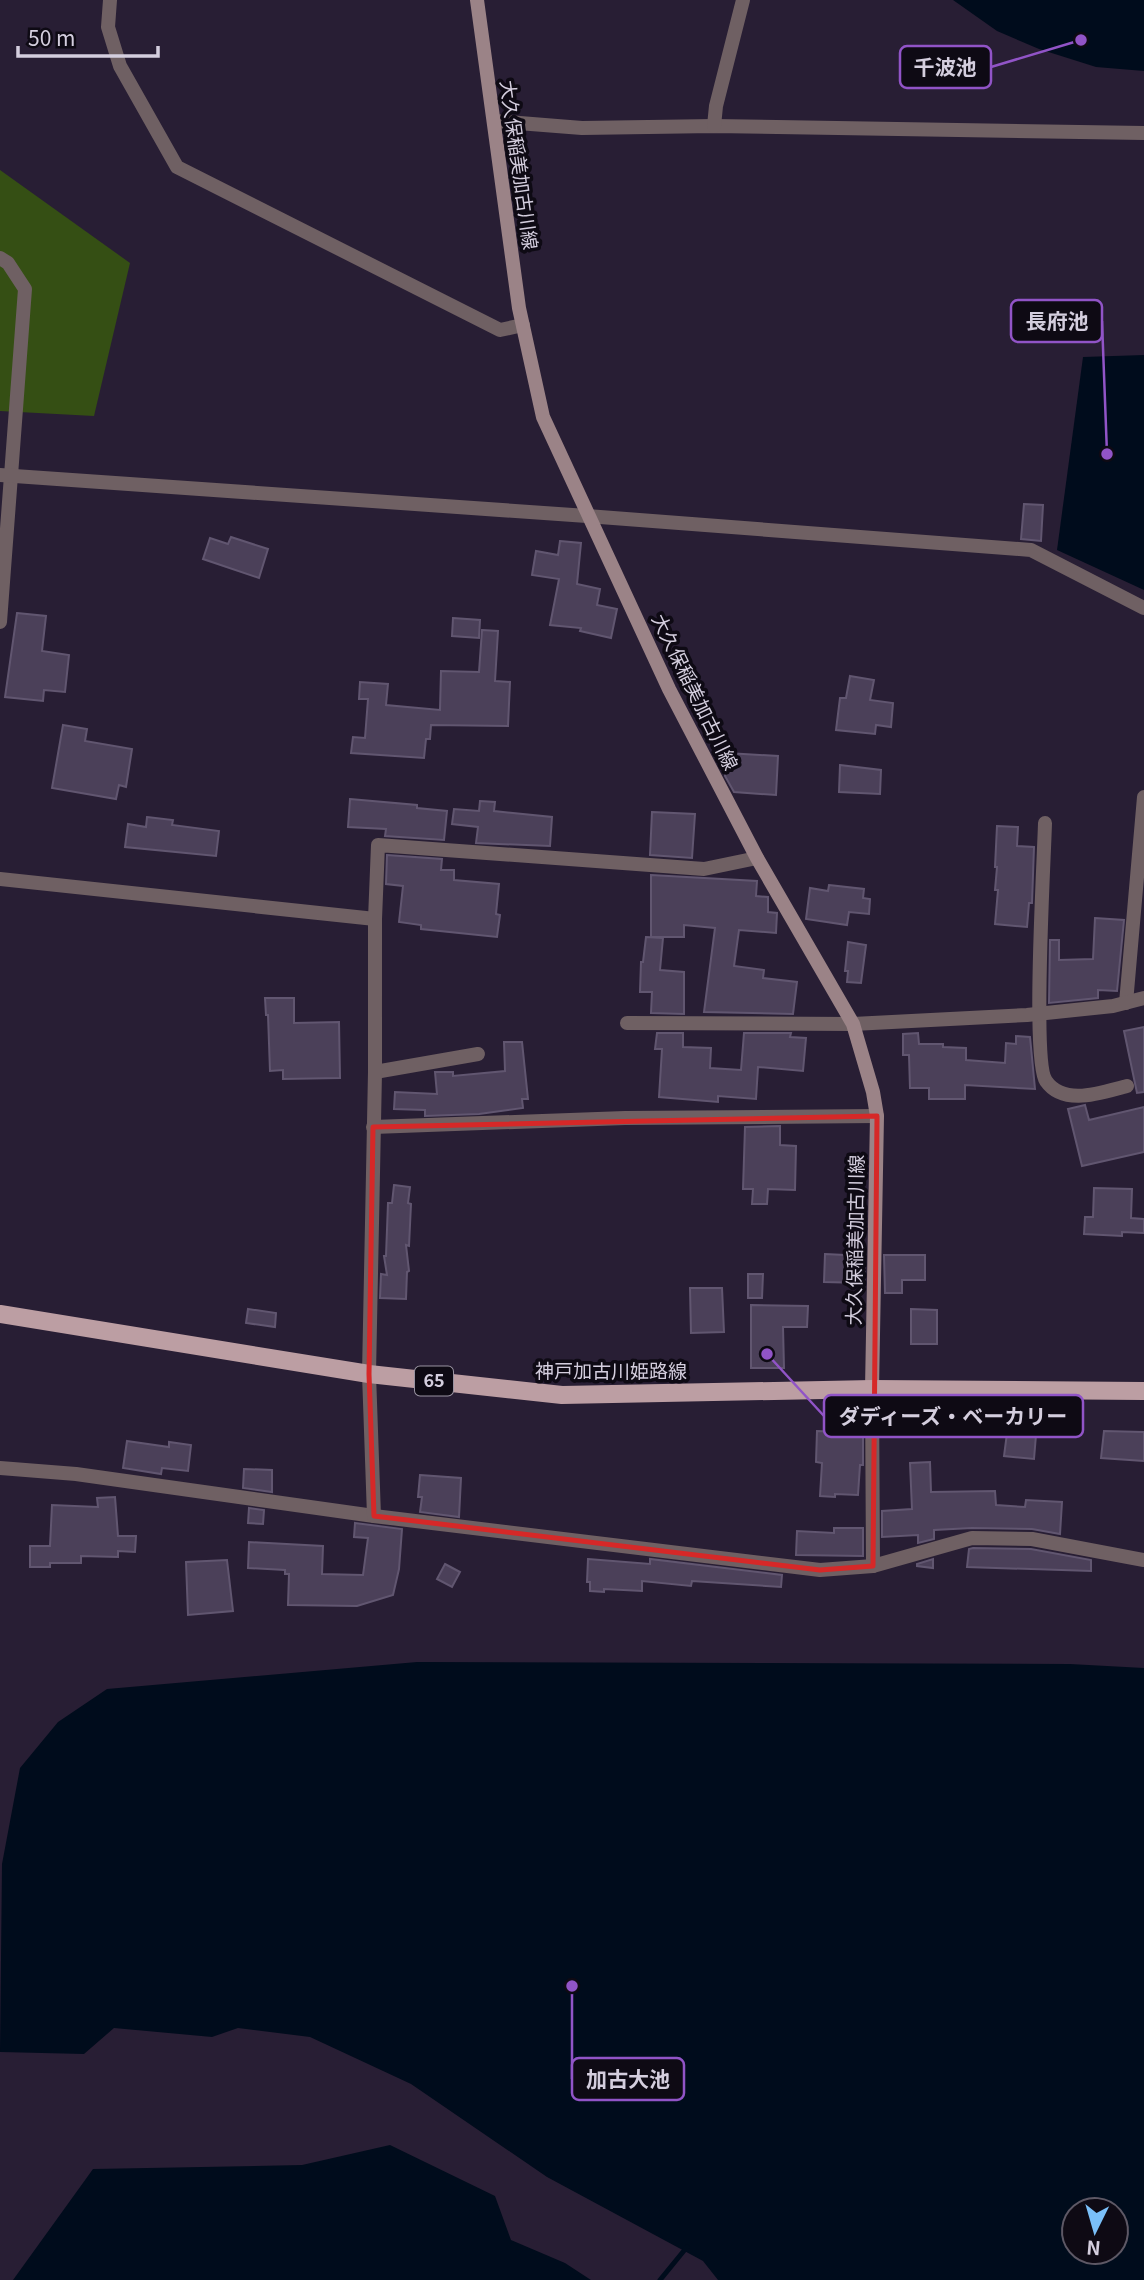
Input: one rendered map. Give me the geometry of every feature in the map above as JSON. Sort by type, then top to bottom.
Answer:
[{"type":"main road","name":"大久保稲美加古川線","points":[[477,0],[523,325],[543,417],[669,689],[757,858],[853,1024],[873,1092],[877,1116],[872,1389]]},
{"type":"main road","name":"神戸加古川姫路線","points":[[0,1314],[369,1374],[562,1395],[872,1389],[1144,1391]]},
{"type":"street","points":[[110,0],[108,27],[120,66],[177,167],[500,330],[523,325]]},
{"type":"street","points":[[714,126],[716,106],[743,0]]},
{"type":"street","points":[[494,121],[582,128],[714,126],[1144,132]]},
{"type":"street","points":[[0,258],[8,263],[25,289],[6,475],[0,622]]},
{"type":"street","points":[[6,475],[1031,550],[1144,608]]},
{"type":"street","points":[[1126,1003],[1144,797]]},
{"type":"street","points":[[1045,823],[1041,1069],[1046,1081],[1066,1095],[1092,1095],[1127,1086]]},
{"type":"street","points":[[374,1516],[369,1374],[378,845],[704,869],[757,858]]},
{"type":"street","points":[[0,879],[375,919]]},
{"type":"street","points":[[627,1023],[853,1024],[1040,1014],[1144,999]]},
{"type":"street","points":[[375,1072],[478,1054]]},
{"type":"street","points":[[373,1127],[625,1118],[877,1116]]},
{"type":"street","points":[[872,1389],[873,1566]]},
{"type":"street","points":[[0,1468],[76,1474],[374,1516],[820,1570],[873,1566],[972,1538],[1032,1539],[1144,1560]]},
{"type":"highlighted area","points":[[877,1116],[873,1566],[820,1570],[374,1516],[369,1374],[373,1127]]},
{"type":"green space","points":[[0,170],[130,263],[94,416],[0,411]]},
{"type":"water","points":[[953,0],[1144,0],[1144,71],[1096,67],[1039,49],[997,31]]},
{"type":"water","points":[[1144,355],[1144,590],[1057,550],[1083,357]]},
{"type":"water","points":[[417,1662],[1070,1664],[1144,1668],[1144,2280],[718,2280],[703,2261],[547,2177],[411,2084],[310,2037],[238,2028],[212,2037],[114,2028],[84,2054],[0,2052],[2,1864],[20,1768],[58,1722],[107,1689]]},
{"type":"water","points":[[390,2145],[495,2196],[511,2240],[565,2263],[591,2280],[13,2280],[93,2169],[302,2165]]},
{"type":"building","points":[[1024,504],[1043,505],[1041,541],[1021,539]]},
{"type":"building","points":[[231,537],[268,549],[259,578],[203,559],[210,538],[228,544]]},
{"type":"building","points":[[560,541],[581,543],[577,584],[600,589],[597,605],[617,609],[611,638],[580,631],[581,628],[550,625],[559,579],[532,575],[536,551],[558,555]]},
{"type":"building","points":[[17,613],[46,616],[42,651],[69,655],[65,692],[44,690],[43,701],[5,697]]},
{"type":"building","points":[[453,618],[480,620],[479,638],[452,636]]},
{"type":"building","points":[[482,630],[498,631],[495,681],[510,682],[508,726],[431,725],[424,758],[351,753],[353,737],[365,738],[368,699],[359,699],[360,682],[388,684],[386,705],[440,710],[441,671],[479,672]]},
{"type":"building","points":[[850,676],[874,680],[870,700],[893,703],[891,727],[876,725],[875,734],[836,730],[840,698],[846,698]]},
{"type":"building","points":[[63,725],[87,729],[85,741],[132,749],[126,787],[119,785],[116,799],[52,788]]},
{"type":"building","points":[[727,753],[778,756],[776,795],[734,792],[725,776]]},
{"type":"building","points":[[840,765],[881,770],[880,794],[839,792]]},
{"type":"building","points":[[350,799],[417,805],[417,808],[447,811],[444,840],[385,836],[386,829],[348,827]]},
{"type":"building","points":[[480,801],[495,802],[494,811],[552,817],[550,846],[476,843],[478,827],[452,824],[454,809],[479,811]]},
{"type":"building","points":[[652,812],[695,814],[692,858],[650,855]]},
{"type":"building","points":[[147,817],[173,820],[172,825],[219,831],[216,856],[125,847],[128,824],[146,827]]},
{"type":"building","points":[[997,826],[1018,827],[1017,846],[1034,847],[1032,903],[1029,903],[1027,927],[995,924],[998,890],[995,890]]},
{"type":"building","points":[[387,855],[442,859],[441,870],[454,870],[454,880],[499,884],[496,914],[500,915],[497,937],[421,929],[421,925],[399,922],[403,886],[386,884]]},
{"type":"building","points":[[651,875],[757,881],[756,896],[768,897],[768,912],[777,913],[776,933],[739,930],[734,966],[764,970],[763,978],[797,982],[793,1014],[704,1012],[715,928],[684,925],[684,937],[651,937]]},
{"type":"building","points":[[829,885],[864,889],[863,898],[870,899],[869,914],[849,912],[847,925],[806,919],[810,888],[828,891]]},
{"type":"building","points":[[1095,918],[1124,920],[1117,991],[1098,990],[1098,998],[1049,1003],[1050,940],[1059,940],[1059,960],[1093,959]]},
{"type":"building","points":[[646,937],[663,938],[660,970],[684,972],[684,1014],[651,1013],[652,992],[640,992],[641,962]]},
{"type":"building","points":[[848,942],[866,945],[861,983],[847,982],[848,971],[845,971]]},
{"type":"building","points":[[265,998],[294,998],[294,1023],[339,1022],[340,1078],[283,1079],[283,1070],[270,1071]]},
{"type":"building","points":[[1144,1027],[1144,1092],[1137,1093],[1124,1031]]},
{"type":"building","points":[[657,1033],[683,1033],[683,1047],[711,1048],[710,1068],[741,1070],[744,1033],[791,1033],[790,1037],[806,1038],[803,1071],[758,1067],[756,1099],[718,1096],[718,1102],[659,1097],[662,1049],[655,1049]]},
{"type":"building","points":[[918,1033],[919,1044],[966,1048],[966,1060],[1005,1063],[1006,1043],[1016,1044],[1016,1036],[1030,1037],[1035,1089],[965,1085],[965,1099],[929,1099],[929,1088],[910,1088],[909,1055],[903,1055],[903,1034]]},
{"type":"building","points":[[504,1042],[522,1042],[528,1099],[522,1099],[523,1108],[479,1114],[425,1116],[425,1110],[394,1109],[395,1092],[437,1094],[435,1072],[453,1072],[453,1076],[505,1071]]},
{"type":"building","points":[[1085,1105],[1089,1120],[1144,1107],[1144,1152],[1082,1166],[1068,1109]]},
{"type":"building","points":[[780,1126],[780,1145],[796,1146],[795,1190],[768,1189],[767,1204],[752,1204],[753,1189],[743,1189],[745,1127]]},
{"type":"building","points":[[394,1185],[410,1187],[406,1299],[380,1298],[381,1274],[387,1275],[384,1256],[388,1203],[392,1203]]},
{"type":"building","points":[[1094,1188],[1132,1189],[1131,1218],[1144,1219],[1144,1233],[1122,1232],[1122,1236],[1084,1234],[1085,1217],[1093,1217]]},
{"type":"building","points":[[825,1254],[865,1256],[864,1283],[824,1282]]},
{"type":"building","points":[[884,1255],[925,1255],[925,1280],[902,1280],[902,1293],[885,1293]]},
{"type":"building","points":[[748,1274],[763,1274],[762,1298],[748,1298]]},
{"type":"building","points":[[690,1288],[722,1288],[724,1332],[691,1333]]},
{"type":"building","points":[[751,1305],[808,1306],[807,1327],[783,1327],[784,1368],[751,1368]]},
{"type":"building","points":[[248,1309],[276,1313],[275,1327],[246,1323]]},
{"type":"building","points":[[911,1309],[937,1310],[937,1344],[911,1344]]},
{"type":"building","points":[[817,1431],[863,1433],[863,1465],[860,1465],[858,1495],[820,1496],[822,1463],[816,1462]]},
{"type":"building","points":[[1104,1431],[1144,1432],[1144,1461],[1101,1458]]},
{"type":"building","points":[[1007,1433],[1036,1435],[1034,1459],[1004,1456]]},
{"type":"building","points":[[127,1441],[169,1447],[169,1442],[191,1445],[188,1471],[162,1468],[161,1474],[123,1468]]},
{"type":"building","points":[[930,1462],[931,1492],[995,1491],[996,1505],[1025,1507],[1026,1500],[1062,1502],[1060,1534],[1032,1529],[972,1528],[934,1530],[934,1539],[918,1543],[918,1535],[882,1537],[882,1511],[912,1509],[910,1463]]},
{"type":"building","points":[[244,1469],[272,1470],[272,1492],[243,1488]]},
{"type":"building","points":[[420,1475],[461,1478],[459,1517],[420,1512]]},
{"type":"building","points":[[115,1497],[118,1536],[136,1536],[135,1552],[118,1551],[118,1557],[81,1556],[81,1563],[50,1563],[50,1567],[30,1567],[30,1546],[50,1546],[52,1505],[98,1507],[97,1498]]},
{"type":"building","points":[[249,1508],[264,1510],[263,1524],[248,1523]]},
{"type":"building","points":[[355,1523],[402,1529],[399,1569],[393,1595],[357,1606],[288,1605],[289,1574],[285,1574],[285,1570],[248,1568],[249,1542],[323,1546],[322,1574],[363,1575],[368,1538],[354,1537]]},
{"type":"building","points":[[834,1528],[863,1528],[863,1556],[796,1555],[797,1531],[834,1533]]},
{"type":"building","points":[[969,1549],[1031,1549],[1091,1560],[1091,1571],[967,1567]]},
{"type":"building","points":[[588,1559],[650,1564],[650,1559],[782,1575],[781,1587],[692,1581],[691,1586],[642,1581],[642,1591],[590,1591],[590,1582],[587,1582]]},
{"type":"building","points":[[933,1559],[933,1568],[917,1566],[917,1564]]},
{"type":"building","points":[[227,1560],[233,1611],[188,1615],[186,1562]]},
{"type":"building","points":[[445,1564],[460,1572],[452,1587],[437,1579]]},
{"type":"waterway","points":[[660,2280],[687,2247]]},
{"type":"place","name":"千波池","points":[[1081,40]]},
{"type":"place","name":"長府池","points":[[1107,454]]},
{"type":"place","name":"ダディーズ・ベーカリー","points":[[767,1354]]},
{"type":"place","name":"加古大池","points":[[572,1986]]}]
